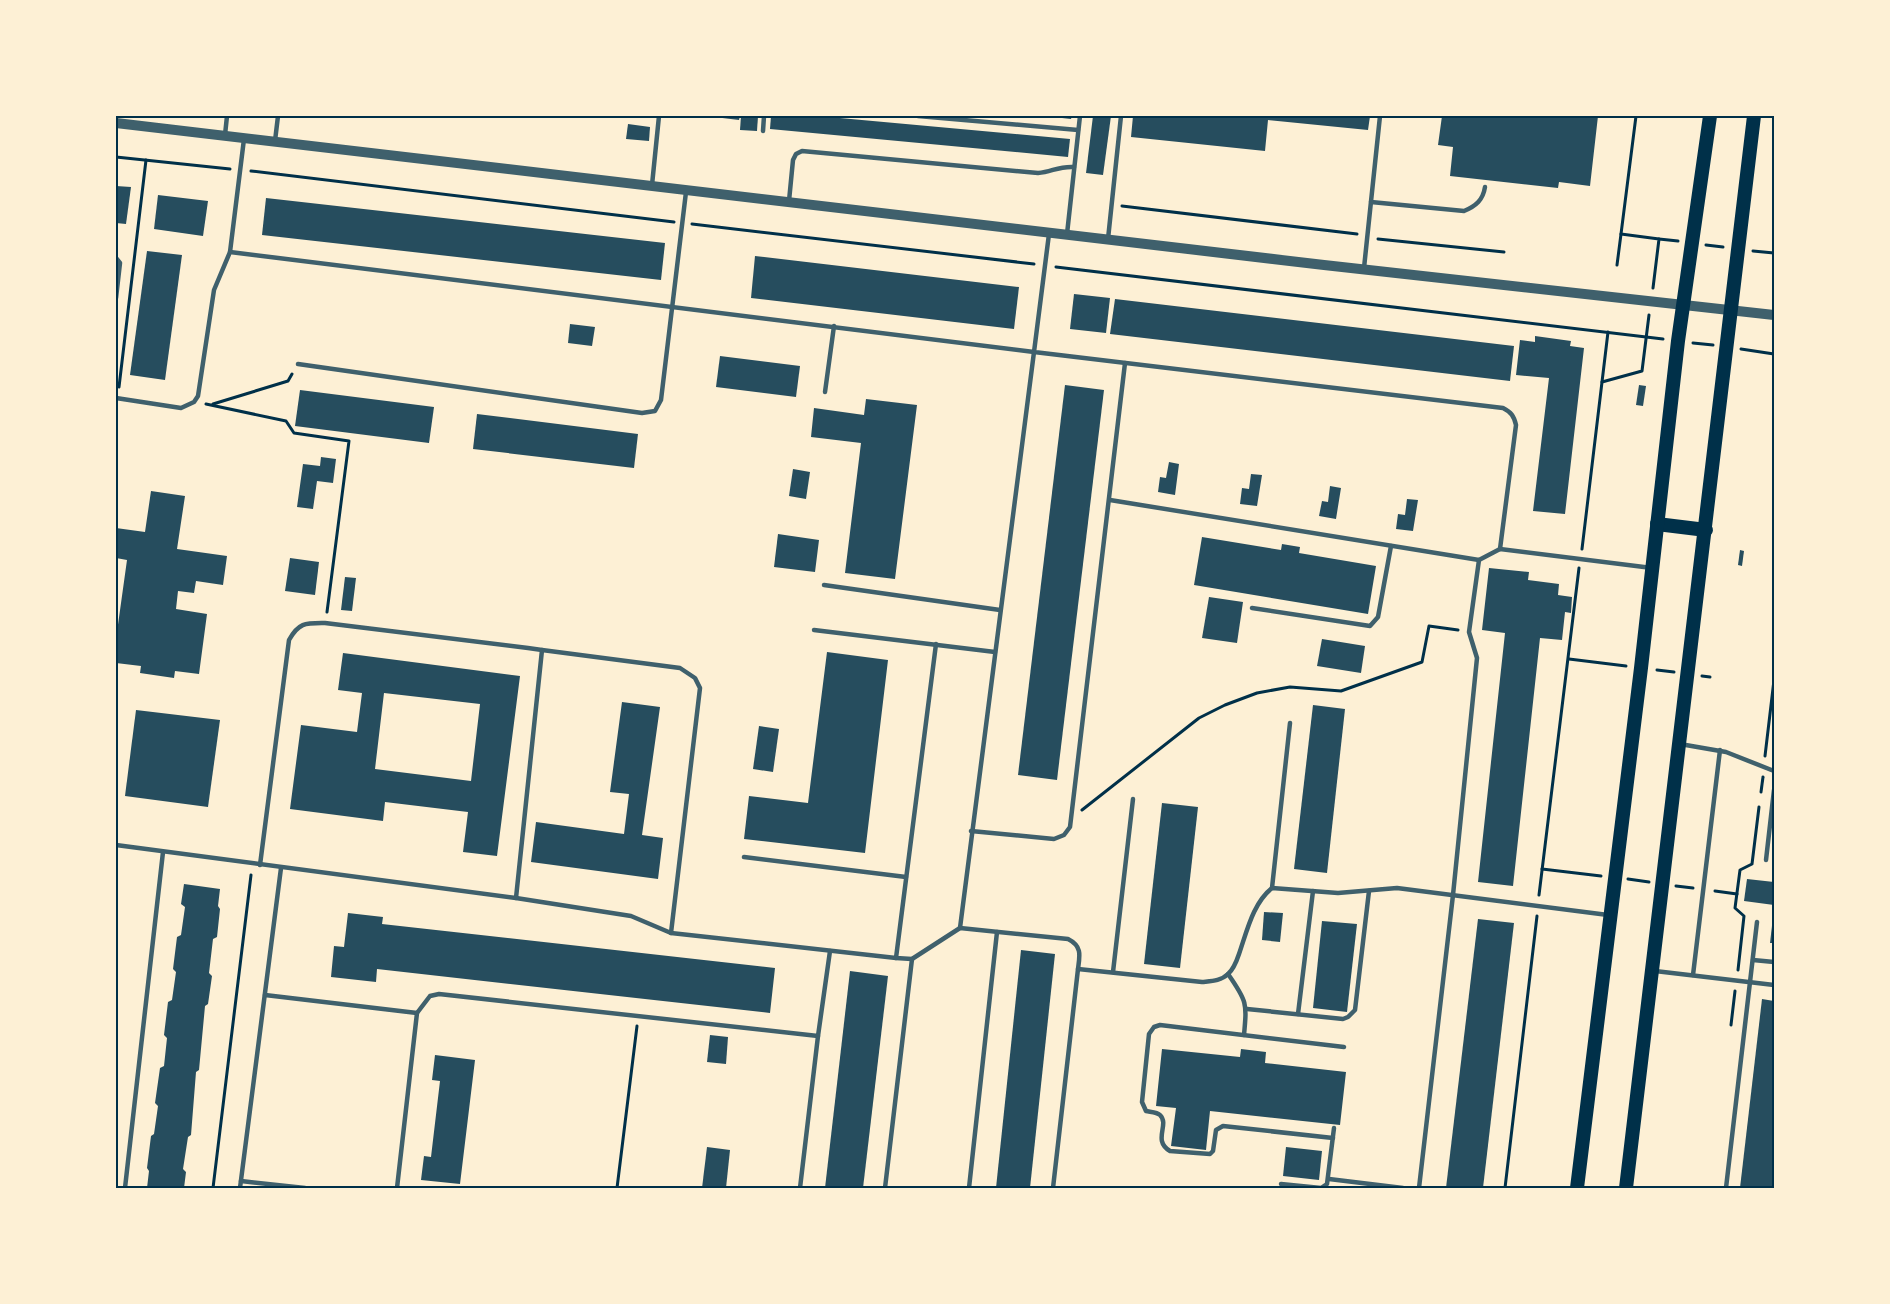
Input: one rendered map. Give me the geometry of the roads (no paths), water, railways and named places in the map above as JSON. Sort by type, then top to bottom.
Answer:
[{"type":"main road","points":[[1577,1188],[1616,877],[1678,341],[1710,116]]},
{"type":"main road","points":[[1626,1188],[1754,116]]},
{"type":"main road","points":[[1657,524],[1706,530]]},
{"type":"street","points":[[116,123],[1774,315]]},
{"type":"lane","points":[[225,135],[227,116]]},
{"type":"lane","points":[[275,141],[278,116]]},
{"type":"lane","points":[[651,185],[659,116]]},
{"type":"lane","points":[[763,131],[764,116]]},
{"type":"lane","points":[[918,116],[1078,130]]},
{"type":"lane","points":[[1067,234],[1080,116]]},
{"type":"lane","points":[[1108,239],[1121,116]]},
{"type":"lane","points":[[1364,269],[1380,116]]},
{"type":"lane","points":[[117,398],[181,408],[194,402],[198,396],[214,290],[230,252],[244,137]]},
{"type":"lane","points":[[789,201],[793,160],[796,154],[802,151],[1038,173],[1059,167],[1074,167]]},
{"type":"lane","points":[[1371,202],[1464,210],[1479,202],[1485,187]]},
{"type":"lane","points":[[298,364],[642,413],[655,411],[661,400],[687,189]]},
{"type":"lane","points":[[960,928],[1049,232]]},
{"type":"lane","points":[[230,252],[1503,408],[1515,417],[1516,425],[1500,549]]},
{"type":"lane","points":[[116,258],[120,263],[116,298]]},
{"type":"lane","points":[[825,392],[834,326]]},
{"type":"lane","points":[[971,831],[1054,838],[1064,835],[1070,827],[1125,363]]},
{"type":"lane","points":[[1110,500],[1479,560],[1500,549],[1652,568]]},
{"type":"lane","points":[[1251,608],[1370,626],[1378,617],[1391,546]]},
{"type":"lane","points":[[1419,1188],[1477,658],[1469,632],[1479,560]]},
{"type":"lane","points":[[824,585],[1000,610]]},
{"type":"lane","points":[[260,865],[289,640],[296,628],[309,623],[326,623],[680,668],[695,678],[700,688],[671,933]]},
{"type":"lane","points":[[814,630],[994,652]]},
{"type":"lane","points":[[896,958],[936,644]]},
{"type":"lane","points":[[516,898],[542,651]]},
{"type":"lane","points":[[1272,888],[1290,723]]},
{"type":"lane","points":[[1680,744],[1720,750],[1774,771]]},
{"type":"lane","points":[[1693,975],[1720,750]]},
{"type":"lane","points":[[1766,860],[1772,828],[1774,790]]},
{"type":"lane","points":[[1113,972],[1133,799]]},
{"type":"lane","points":[[116,845],[516,898],[631,916],[671,933],[896,958],[912,959],[960,928],[1068,939],[1076,944],[1080,951],[1053,1188]]},
{"type":"lane","points":[[125,1188],[163,852]]},
{"type":"lane","points":[[744,857],[906,877]]},
{"type":"lane","points":[[240,1188],[281,868]]},
{"type":"lane","points":[[1078,969],[1202,982],[1215,981],[1228,975],[1235,963],[1257,905],[1264,894],[1272,888],[1338,893],[1397,888],[1611,916]]},
{"type":"lane","points":[[1298,1014],[1313,891]]},
{"type":"lane","points":[[1247,1009],[1343,1019],[1353,1013],[1356,1010],[1369,891]]},
{"type":"lane","points":[[1726,1188],[1758,922]]},
{"type":"lane","points":[[969,1188],[997,932]]},
{"type":"lane","points":[[800,1188],[830,951]]},
{"type":"lane","points":[[885,1188],[912,959]]},
{"type":"lane","points":[[1753,960],[1774,962]]},
{"type":"lane","points":[[1652,971],[1774,985]]},
{"type":"lane","points":[[1228,975],[1242,994],[1247,1009],[1244,1035]]},
{"type":"lane","points":[[397,1188],[417,1013],[430,996],[440,994],[818,1036]]},
{"type":"lane","points":[[265,996],[417,1013]]},
{"type":"lane","points":[[1333,1138],[1223,1126],[1216,1130],[1213,1151],[1210,1154],[1170,1151],[1165,1148],[1161,1140],[1162,1118],[1159,1114],[1146,1111],[1142,1102],[1151,1030],[1160,1025],[1344,1047]]},
{"type":"lane","points":[[1281,1184],[1321,1188],[1327,1184],[1334,1128]]},
{"type":"lane","points":[[1329,1179],[1402,1188]]},
{"type":"lane","points":[[241,1181],[305,1188]]}]
